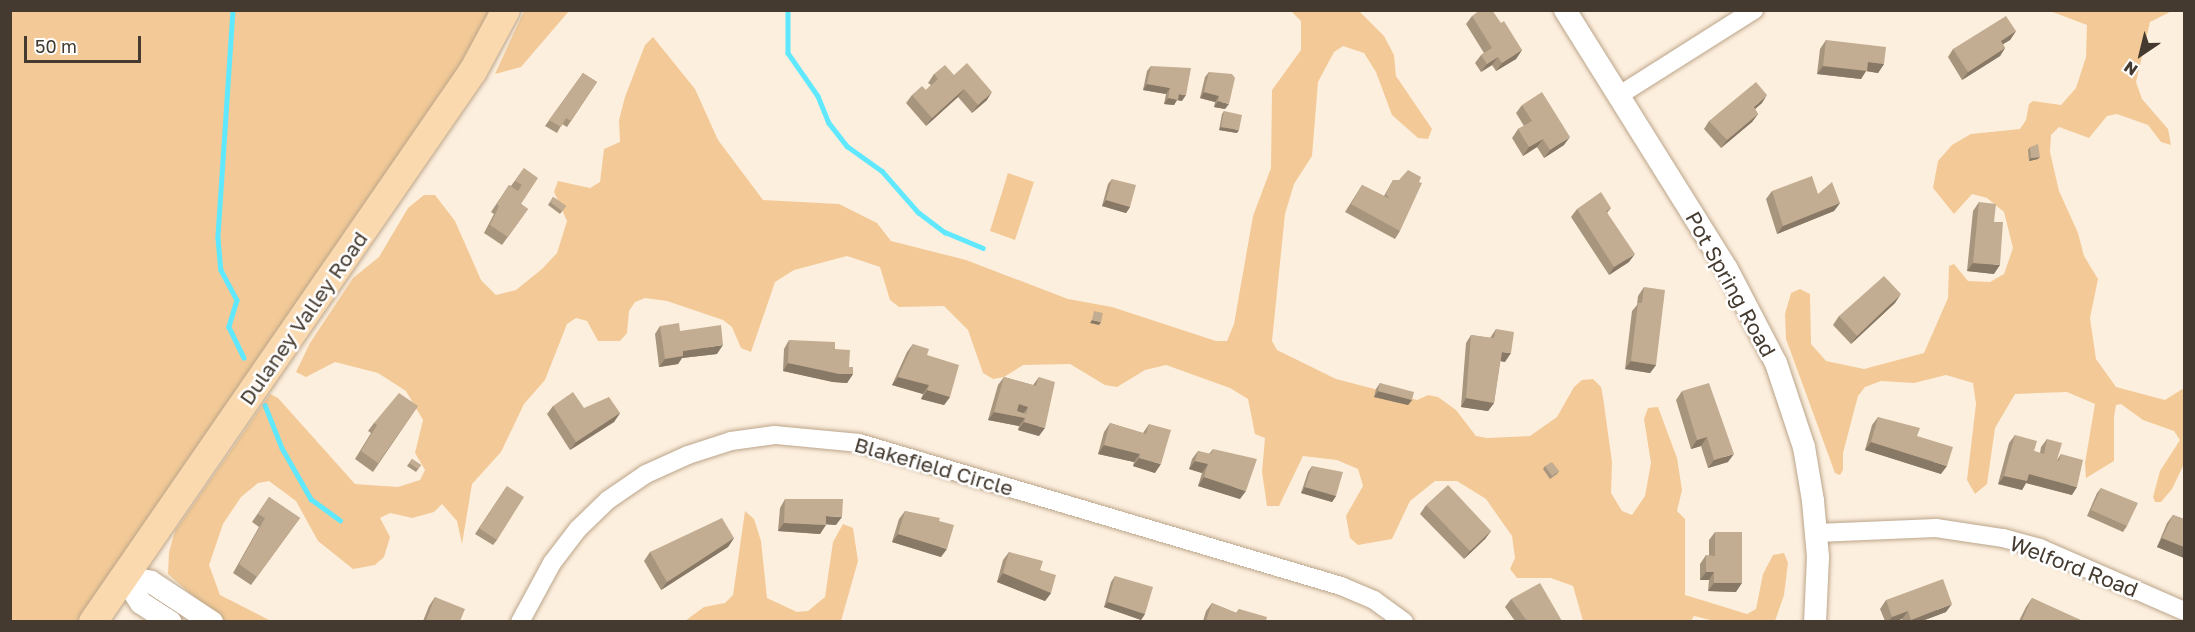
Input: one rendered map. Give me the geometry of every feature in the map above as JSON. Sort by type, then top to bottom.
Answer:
[{"type":"main road","name":"Dulaney Valley Road","points":[[93,621],[473,71],[506,10]]},
{"type":"street","name":"Pot Spring Road","points":[[1565,10],[1763,336],[1786,390],[1804,447],[1817,533],[1815,621]]},
{"type":"street","points":[[1618,96],[1754,10]]},
{"type":"street","name":"Blakefield Circle","points":[[520,621],[552,563],[578,529],[608,500],[646,474],[688,455],[731,441],[775,435],[859,443],[1249,558],[1341,586],[1374,600],[1404,621]]},
{"type":"street","name":"Welford Road","points":[[1817,533],[1936,528],[2002,538],[2040,548],[2184,611]]},
{"type":"street","points":[[124,577],[141,603],[170,621]]},
{"type":"street","points":[[124,577],[151,582],[212,621]]},
{"type":"shaded area","points":[[1290,10],[1359,11],[1384,36],[1394,55],[1396,76],[1432,129],[1428,139],[1418,138],[1392,115],[1376,72],[1364,53],[1343,46],[1334,52],[1318,82],[1312,156],[1294,184],[1285,214],[1272,341],[1277,350],[1336,379],[1417,400],[1428,395],[1438,397],[1456,410],[1476,436],[1487,438],[1530,436],[1557,417],[1574,387],[1582,380],[1593,379],[1601,387],[1603,397],[1612,462],[1611,493],[1622,511],[1632,515],[1645,496],[1651,463],[1644,419],[1648,408],[1658,407],[1677,458],[1682,490],[1677,511],[1685,519],[1685,595],[1747,614],[1756,609],[1763,574],[1773,555],[1784,553],[1788,563],[1784,595],[1775,621],[1714,621],[1694,616],[1690,622],[1583,621],[1573,586],[1551,578],[1517,578],[1510,569],[1515,558],[1512,536],[1486,499],[1457,481],[1435,481],[1410,501],[1392,539],[1358,545],[1350,538],[1346,516],[1363,486],[1358,469],[1337,460],[1303,456],[1279,506],[1267,506],[1262,472],[1265,438],[1255,434],[1248,399],[1230,388],[1166,365],[1145,370],[1117,387],[1105,385],[1070,364],[1023,365],[1004,377],[993,379],[983,373],[968,330],[944,306],[899,307],[890,300],[880,267],[847,256],[794,270],[775,282],[751,352],[741,348],[732,327],[723,320],[667,301],[645,298],[635,302],[629,311],[627,333],[620,341],[598,341],[587,321],[576,318],[567,324],[545,380],[524,404],[501,452],[472,484],[462,544],[457,521],[442,504],[434,512],[412,518],[390,513],[380,518],[390,537],[384,557],[375,565],[353,569],[318,541],[296,501],[269,481],[258,483],[241,497],[223,524],[209,565],[220,595],[271,621],[222,621],[168,574],[169,552],[175,531],[270,394],[278,398],[355,484],[398,487],[420,480],[425,470],[415,453],[423,420],[406,391],[378,373],[335,362],[306,377],[296,372],[310,343],[353,278],[379,257],[408,208],[424,195],[435,195],[455,221],[481,280],[496,295],[516,290],[542,269],[557,253],[567,221],[554,192],[558,181],[590,188],[600,182],[604,149],[620,142],[619,120],[625,97],[645,45],[653,37],[695,89],[718,140],[763,200],[839,204],[877,223],[891,241],[966,260],[1068,299],[1112,307],[1216,341],[1227,341],[1234,324],[1253,216],[1271,168],[1272,90],[1301,50],[1301,21]]},
{"type":"shaded area","points":[[10,11],[493,11],[488,25],[81,621],[11,621]]},
{"type":"shaded area","points":[[524,11],[569,11],[521,67],[495,74]]},
{"type":"shaded area","points":[[2050,11],[2172,11],[2150,22],[2136,82],[2142,99],[2168,129],[2171,145],[2161,142],[2148,125],[2117,114],[2107,116],[2089,138],[2059,127],[2051,135],[2050,152],[2059,191],[2078,233],[2084,256],[2098,279],[2090,318],[2096,359],[2116,387],[2165,400],[2184,388],[2184,464],[2172,489],[2161,502],[2155,502],[2153,497],[2160,471],[2180,440],[2174,431],[2143,420],[2121,404],[2116,405],[2114,417],[2114,461],[2086,478],[2085,463],[2095,404],[2067,392],[2015,394],[1995,428],[1987,484],[1975,494],[1967,480],[1976,404],[1973,383],[1946,375],[1914,383],[1881,381],[1865,387],[1858,396],[1843,453],[1843,470],[1840,475],[1835,473],[1786,339],[1785,314],[1791,293],[1800,289],[1810,294],[1811,344],[1826,361],[1864,369],[1924,353],[1948,298],[1949,266],[1954,264],[1968,281],[1990,282],[2004,274],[2013,248],[2004,212],[1987,198],[1972,194],[1954,214],[1933,188],[1938,161],[1952,145],[1971,134],[2020,129],[2026,120],[2029,104],[2033,101],[2061,105],[2076,88],[2086,57],[2087,25]]},
{"type":"shaded area","points":[[1008,173],[1034,182],[1015,240],[990,231]]},
{"type":"shaded area","points":[[745,511],[754,519],[761,541],[767,598],[797,612],[808,611],[825,597],[833,542],[843,524],[853,528],[858,561],[841,621],[685,621],[704,607],[725,603],[733,595]]},
{"type":"building","points":[[1480,10],[1492,10],[1501,23],[1504,21],[1522,50],[1502,63],[1498,57],[1487,64],[1481,55],[1492,48],[1472,16]]},
{"type":"building","points":[[2006,16],[2016,31],[2001,41],[2005,48],[1968,72],[1953,49]]},
{"type":"building","points":[[1826,40],[1886,47],[1884,64],[1868,62],[1867,71],[1823,66]]},
{"type":"building","points":[[967,63],[992,92],[978,105],[964,89],[932,118],[912,95],[922,86],[926,90],[938,79],[934,74],[945,65],[954,75]]},
{"type":"building","points":[[1151,66],[1191,68],[1186,95],[1179,94],[1178,100],[1168,98],[1170,88],[1147,84]]},
{"type":"building","points":[[1209,72],[1232,74],[1235,78],[1229,104],[1218,101],[1219,96],[1204,92]]},
{"type":"building","points":[[583,73],[597,82],[571,121],[566,118],[561,127],[549,120]]},
{"type":"building","points":[[1756,82],[1767,95],[1754,107],[1758,114],[1727,140],[1709,121]]},
{"type":"building","points":[[1542,92],[1570,137],[1550,150],[1543,139],[1529,147],[1518,129],[1532,121],[1522,105]]},
{"type":"building","points":[[1224,111],[1242,115],[1239,130],[1221,127]]},
{"type":"building","points":[[2038,144],[2040,157],[2031,158],[2030,147]]},
{"type":"building","points":[[524,168],[538,178],[521,204],[528,209],[508,237],[490,225],[499,206],[497,204],[509,185],[518,191],[522,185],[515,181]]},
{"type":"building","points":[[1408,170],[1421,177],[1419,182],[1422,183],[1400,231],[1351,204],[1362,185],[1390,199],[1386,194],[1393,180],[1399,180]]},
{"type":"building","points":[[1812,176],[1818,194],[1832,182],[1840,203],[1783,226],[1772,191]]},
{"type":"building","points":[[1112,179],[1136,185],[1130,207],[1106,200]]},
{"type":"building","points":[[1601,192],[1611,208],[1606,211],[1635,254],[1614,267],[1577,209]]},
{"type":"building","points":[[553,197],[566,206],[562,211],[550,202]]},
{"type":"building","points":[[1979,202],[1996,204],[1994,222],[2003,222],[2000,265],[1973,263]]},
{"type":"building","points":[[1884,276],[1901,294],[1857,336],[1839,316]]},
{"type":"building","points":[[1644,287],[1665,290],[1656,365],[1631,361],[1638,303],[1642,303]]},
{"type":"building","points":[[1094,311],[1103,313],[1101,322],[1092,320]]},
{"type":"building","points":[[679,323],[680,331],[721,325],[723,345],[683,351],[683,356],[665,359],[660,326]]},
{"type":"building","points":[[1496,329],[1514,332],[1511,353],[1502,352],[1494,403],[1466,398],[1471,335],[1494,338]]},
{"type":"building","points":[[789,340],[835,342],[835,349],[850,350],[849,367],[853,367],[853,374],[839,374],[788,363]]},
{"type":"building","points":[[913,344],[929,349],[927,355],[959,365],[950,397],[927,390],[929,385],[898,377]]},
{"type":"building","points":[[1004,377],[1036,386],[1039,377],[1055,382],[1045,428],[1024,422],[1025,418],[994,412]],"holes":[[[1019,404],[1028,407],[1026,414],[1017,411]]]},
{"type":"building","points":[[1380,383],[1414,392],[1412,400],[1378,391]]},
{"type":"building","points":[[1709,383],[1734,454],[1714,460],[1707,437],[1697,440],[1682,391]]},
{"type":"building","points":[[573,392],[584,408],[609,397],[620,413],[576,442],[553,406]]},
{"type":"building","points":[[399,393],[418,406],[378,463],[361,451],[377,425],[374,423]]},
{"type":"building","points":[[1878,417],[1920,428],[1917,436],[1953,447],[1947,466],[1871,442]]},
{"type":"building","points":[[1110,423],[1146,434],[1149,424],[1171,430],[1161,464],[1139,458],[1140,454],[1104,445]]},
{"type":"building","points":[[2015,435],[2037,441],[2034,451],[2044,454],[2047,439],[2062,443],[2057,460],[2059,461],[2061,454],[2083,460],[2077,487],[2029,474],[2027,481],[2004,476]]},
{"type":"building","points":[[1213,449],[1257,459],[1246,491],[1204,477],[1208,464],[1195,461],[1198,451],[1211,454]]},
{"type":"building","points":[[412,459],[421,465],[418,469],[409,463]]},
{"type":"building","points":[[1552,462],[1559,471],[1552,476],[1545,466]]},
{"type":"building","points":[[1312,466],[1343,472],[1336,496],[1305,487]]},
{"type":"building","points":[[1448,485],[1491,531],[1470,551],[1426,505]]},
{"type":"building","points":[[507,486],[524,497],[497,540],[479,528]]},
{"type":"building","points":[[2101,488],[2138,503],[2127,526],[2091,510]]},
{"type":"building","points":[[269,497],[300,518],[257,577],[239,564],[265,518],[258,514]]},
{"type":"building","points":[[785,499],[843,499],[842,517],[826,516],[826,525],[784,523]]},
{"type":"building","points":[[905,511],[940,518],[939,521],[954,525],[947,549],[898,534]]},
{"type":"building","points":[[2173,515],[2184,519],[2184,547],[2162,538]]},
{"type":"building","points":[[722,518],[734,538],[667,582],[650,552]]},
{"type":"building","points":[[1715,532],[1742,532],[1742,583],[1714,583],[1714,572],[1706,572],[1706,555],[1715,556]]},
{"type":"building","points":[[1009,552],[1043,561],[1040,570],[1056,575],[1051,593],[1003,573]]},
{"type":"building","points":[[1115,576],[1153,587],[1145,614],[1108,602]]},
{"type":"building","points":[[1943,579],[1952,604],[1911,620],[1908,611],[1892,617],[1886,600]]},
{"type":"building","points":[[1540,583],[1562,621],[1527,621],[1511,599]]},
{"type":"building","points":[[435,597],[465,609],[460,621],[426,621]]},
{"type":"building","points":[[2032,598],[2081,620],[2081,621],[2022,620]]},
{"type":"building","points":[[1212,603],[1237,613],[1239,609],[1267,617],[1266,621],[1206,621]]},
{"type":"waterway","points":[[233,10],[218,238],[221,270],[237,300],[229,327],[244,358]]},
{"type":"waterway","points":[[788,10],[788,53],[818,96],[829,123],[847,146],[882,171],[918,212],[945,232],[983,248]]},
{"type":"waterway","points":[[265,405],[282,448],[311,499],[340,520]]}]
